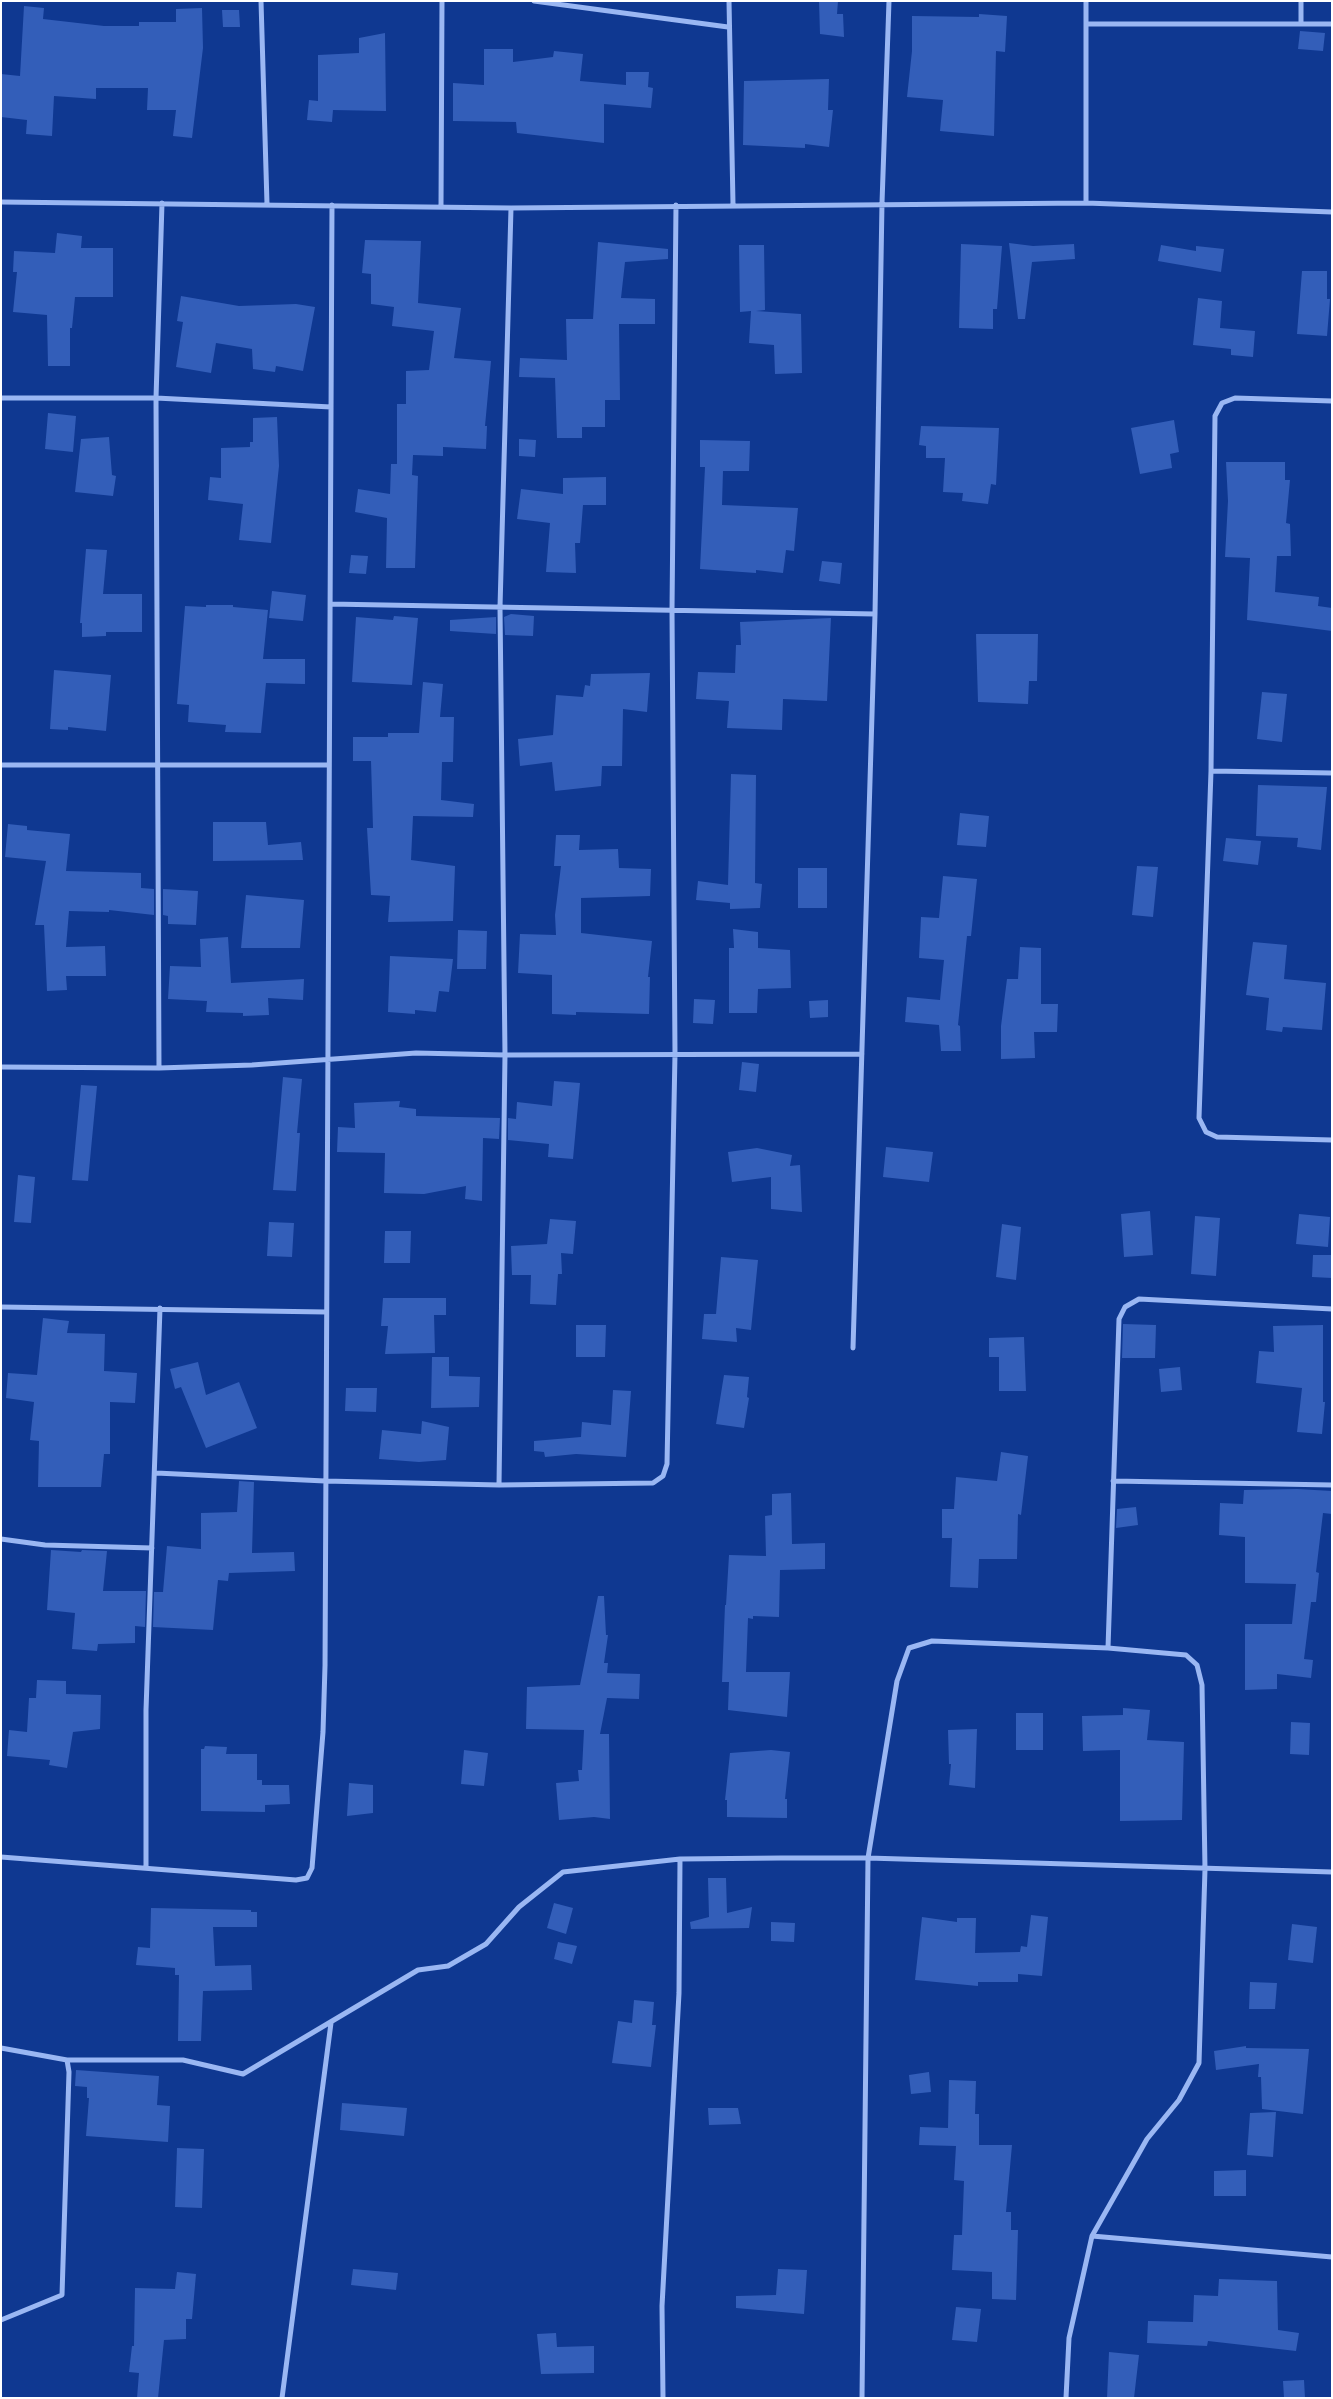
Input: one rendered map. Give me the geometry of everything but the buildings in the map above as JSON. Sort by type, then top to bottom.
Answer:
[{"type":"street","points":[[261,1],[267,204]]},
{"type":"street","points":[[441,206],[442,1]]},
{"type":"street","points":[[534,1],[728,27]]},
{"type":"street","points":[[729,1],[728,27],[733,204]]},
{"type":"street","points":[[853,1348],[875,614],[882,203],[889,1]]},
{"type":"street","points":[[1086,1],[1086,202]]},
{"type":"street","points":[[1301,1],[1301,24]]},
{"type":"street","points":[[1086,24],[1332,24]]},
{"type":"street","points":[[1,202],[511,208],[733,204],[1086,202],[1332,212]]},
{"type":"street","points":[[159,1068],[156,764],[156,398],[162,203]]},
{"type":"street","points":[[1,1857],[296,1880],[310,1876],[318,1796],[324,1698],[332,205]]},
{"type":"street","points":[[156,1473],[325,1481],[499,1485],[653,1483],[663,1476],[667,1464],[675,1054],[672,610],[676,205]]},
{"type":"street","points":[[499,1485],[505,1055],[500,607],[511,208]]},
{"type":"street","points":[[1,398],[156,398],[331,407]]},
{"type":"street","points":[[1332,401],[1235,398],[1222,403],[1215,416],[1211,771],[1199,1118],[1206,1132],[1217,1137],[1332,1140]]},
{"type":"street","points":[[330,604],[875,614]]},
{"type":"street","points":[[1,765],[328,765]]},
{"type":"street","points":[[1211,771],[1332,773]]},
{"type":"street","points":[[1,1067],[159,1068],[252,1065],[416,1053],[505,1055],[862,1054]]},
{"type":"street","points":[[1108,1648],[1119,1319],[1126,1307],[1139,1299],[1332,1308]]},
{"type":"street","points":[[1,1307],[326,1312]]},
{"type":"street","points":[[146,1867],[146,1710],[156,1473],[160,1308]]},
{"type":"street","points":[[1113,1481],[1332,1484]]},
{"type":"street","points":[[1,1539],[44,1545],[152,1548]]},
{"type":"street","points":[[862,2398],[868,1858],[897,1681],[909,1648],[932,1641],[1108,1648],[1186,1655],[1198,1665],[1202,1685],[1205,1869],[1199,2063],[1178,2100],[1147,2139],[1092,2236],[1069,2338],[1066,2398]]},
{"type":"street","points":[[1,2048],[67,2060],[183,2060],[243,2074],[418,1970],[448,1966],[486,1944],[519,1907],[563,1872],[680,1859],[868,1858],[1332,1872]]},
{"type":"street","points":[[663,2398],[662,2306],[678,2013],[680,1859]]},
{"type":"street","points":[[282,2398],[330,2023]]},
{"type":"street","points":[[1,2320],[62,2295],[69,2072],[67,2060]]},
{"type":"street","points":[[1092,2236],[1332,2257]]}]
